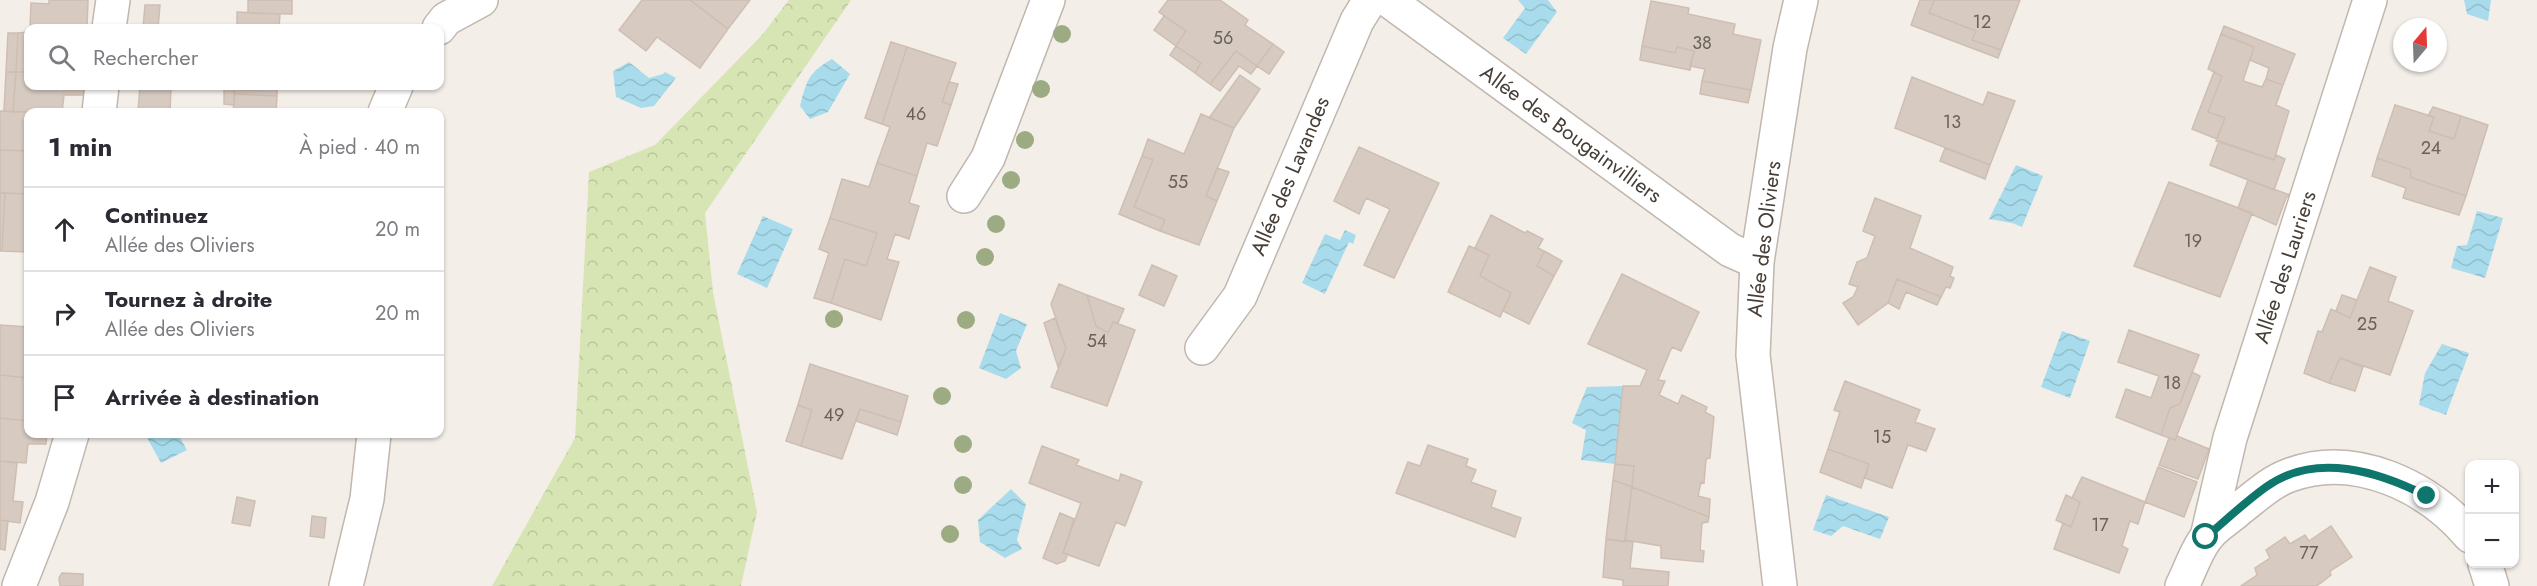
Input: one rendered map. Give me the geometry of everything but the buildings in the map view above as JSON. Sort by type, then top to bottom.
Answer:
[{"type":"street","points":[[110,24],[113,0]]},
{"type":"street","points":[[442,24],[481,0]]},
{"type":"street","points":[[964,196],[988,158],[1048,0]]},
{"type":"street","name":"Allée des Lavandes","points":[[1202,348],[1240,296],[1357,21],[1370,0]]},
{"type":"street","name":"Allée des Bougainvilliers","points":[[1388,0],[1730,250],[1757,262]]},
{"type":"street","name":"Allée des Oliviers","points":[[1780,586],[1753,355],[1757,262],[1790,48],[1801,0]]},
{"type":"street","name":"Allée des Lauriers","points":[[2206,537],[2230,438],[2370,0]]},
{"type":"street","points":[[99,108],[102,90]]},
{"type":"street","points":[[387,108],[394,90]]},
{"type":"street","points":[[19,586],[52,502],[71,438]]},
{"type":"street","points":[[346,586],[367,499],[374,438]]},
{"type":"street","points":[[2182,586],[2206,537],[2268,486],[2291,474],[2320,468],[2362,470],[2397,481],[2427,496],[2453,516],[2465,531]]},
{"type":"street","points":[[2486,568],[2492,586]]},
{"type":"green space","points":[[789,0],[851,0],[705,213],[713,292],[757,512],[741,586],[492,586],[575,438],[589,172],[655,145],[762,35]]},
{"type":"water","points":[[1518,0],[1548,0],[1557,12],[1526,54],[1503,38],[1525,8]]},
{"type":"water","points":[[2464,0],[2491,0],[2488,21],[2467,14]]},
{"type":"water","points":[[832,59],[850,74],[828,112],[810,119],[800,106],[807,83],[813,73]]},
{"type":"water","points":[[629,62],[649,78],[665,72],[676,78],[654,106],[641,108],[616,97],[613,71]]},
{"type":"water","points":[[2016,165],[2043,176],[2022,227],[1989,219]]},
{"type":"water","points":[[2477,211],[2503,218],[2485,278],[2451,268],[2457,246],[2467,245]]},
{"type":"water","points":[[763,216],[793,229],[767,288],[737,274]]},
{"type":"water","points":[[1345,230],[1356,235],[1353,244],[1349,242],[1325,294],[1302,283],[1325,234],[1340,240]]},
{"type":"water","points":[[1000,313],[1027,324],[1016,351],[1021,368],[1006,379],[979,368]]},
{"type":"water","points":[[2062,331],[2090,341],[2070,398],[2041,387]]},
{"type":"water","points":[[2442,344],[2469,353],[2446,415],[2419,405],[2425,373]]},
{"type":"water","points":[[1623,386],[1615,464],[1581,460],[1586,430],[1572,423],[1587,387]]},
{"type":"water","points":[[147,438],[180,438],[187,450],[161,463]]},
{"type":"water","points":[[1011,489],[1026,504],[1017,540],[1022,549],[1005,558],[980,542],[978,520]]},
{"type":"water","points":[[1826,495],[1889,517],[1880,539],[1843,526],[1831,536],[1813,530]]},
{"type":"route","points":[[2206,537],[2268,486],[2291,474],[2320,468],[2362,470],[2397,481],[2427,496]]}]
